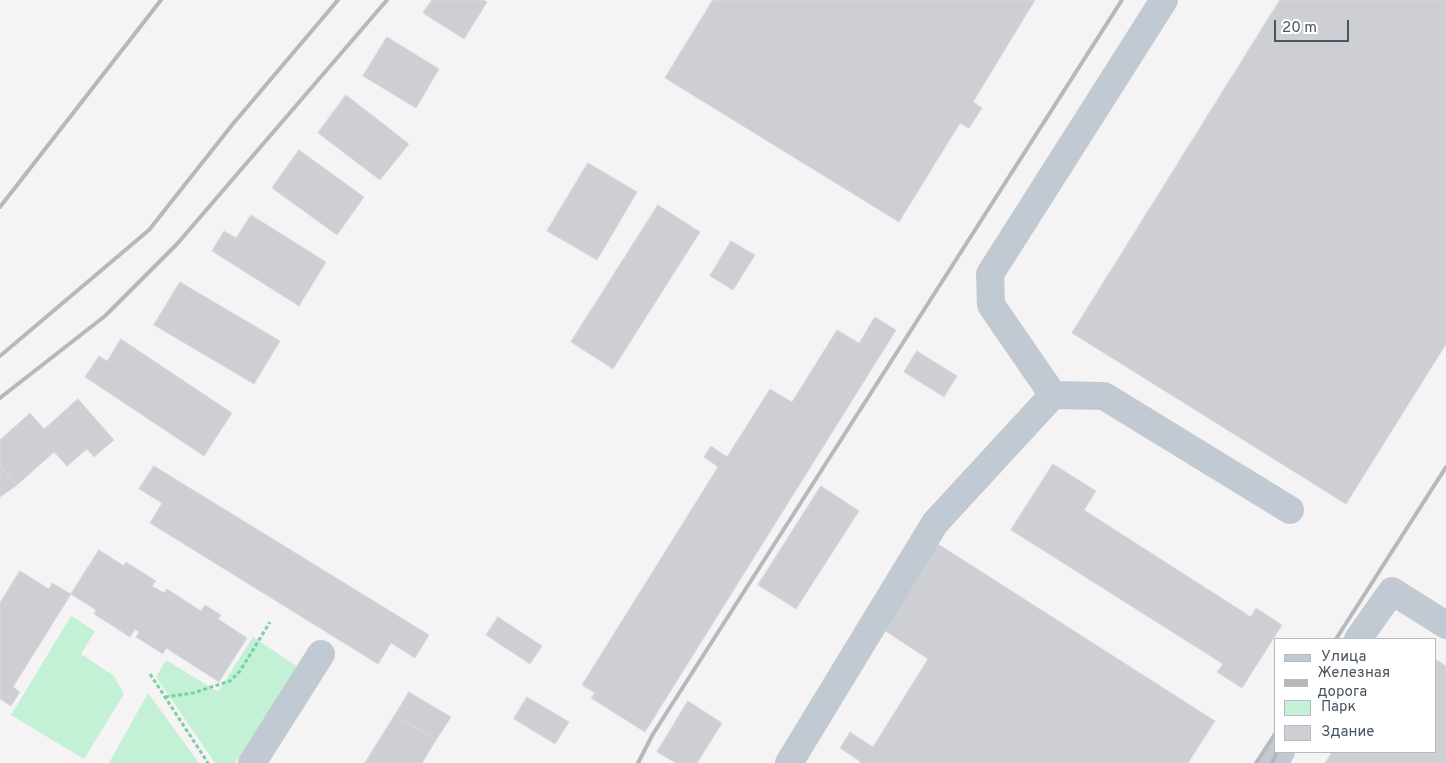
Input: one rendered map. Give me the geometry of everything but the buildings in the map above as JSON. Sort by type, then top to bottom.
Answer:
[{"type":"street","points":[[1053,395],[991,305],[990,274],[1164,0]]},
{"type":"street","points":[[790,763],[935,523],[1053,395],[1104,396],[1290,510]]},
{"type":"street","points":[[1359,638],[1392,590],[1446,624]]},
{"type":"street","points":[[252,763],[321,654]]},
{"type":"path","points":[[165,698],[193,693],[230,681],[240,671],[270,622]]},
{"type":"path","points":[[150,674],[208,763]]},
{"type":"green space","points":[[71,616],[95,631],[81,654],[114,676],[124,694],[84,759],[11,715]]},
{"type":"green space","points":[[253,637],[298,667],[235,763],[215,763],[156,677],[166,660],[218,692]]},
{"type":"green space","points":[[148,693],[199,763],[109,763]]},
{"type":"railway","points":[[0,207],[161,0]]},
{"type":"railway","points":[[0,356],[149,230],[232,125],[338,0]]},
{"type":"railway","points":[[0,398],[105,316],[177,244],[387,0]]},
{"type":"railway","points":[[638,763],[653,734],[1122,0]]},
{"type":"railway","points":[[1337,638],[1446,467]]},
{"type":"railway","points":[[1256,763],[1274,736]]},
{"type":"railway","points":[[1272,763],[1277,753]]}]
